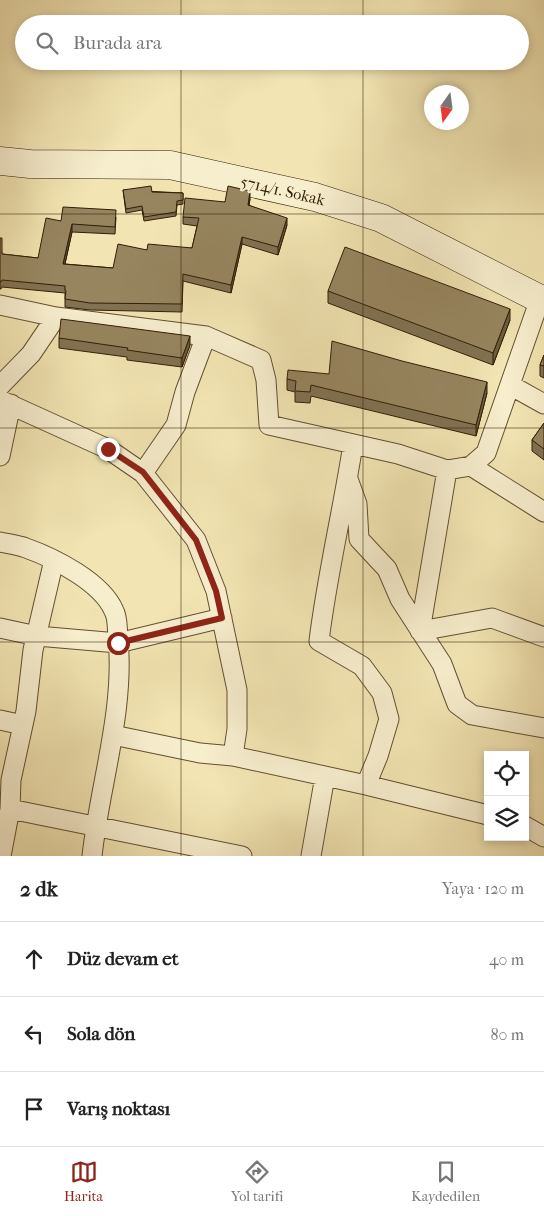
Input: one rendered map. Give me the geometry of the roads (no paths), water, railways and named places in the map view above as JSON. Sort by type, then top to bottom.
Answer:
[{"type":"main road","name":"5714/1. Sokak","points":[[0,161],[30,164],[170,165],[315,197],[381,218],[542,300]]},
{"type":"street","points":[[0,305],[56,317],[206,336],[261,360],[266,380],[269,425],[398,454],[448,470],[471,466],[486,453],[542,300]]},
{"type":"street","points":[[0,386],[31,354],[56,317]]},
{"type":"street","points":[[143,472],[176,425],[185,392],[206,336]]},
{"type":"street","points":[[510,385],[544,404]]},
{"type":"street","points":[[0,456],[5,402],[108,449],[143,472],[196,540],[216,591],[237,690],[237,729],[233,756]]},
{"type":"street","points":[[353,444],[326,588],[319,641],[362,666],[382,693],[389,719],[378,756],[366,785]]},
{"type":"street","points":[[471,466],[544,512]]},
{"type":"street","points":[[420,631],[448,470]]},
{"type":"street","points":[[348,477],[357,504],[359,539],[386,569],[400,599],[442,664],[457,704],[472,715],[544,728]]},
{"type":"street","points":[[0,542],[25,547],[54,560],[102,592],[115,612],[120,660],[110,756],[95,826],[92,856]]},
{"type":"street","points":[[1,856],[11,780],[23,725],[36,636],[54,560]]},
{"type":"street","points":[[0,628],[36,636],[118,643],[222,618]]},
{"type":"street","points":[[420,631],[492,618],[544,637]]},
{"type":"street","points":[[0,720],[23,725]]},
{"type":"street","points":[[112,735],[200,753],[233,756],[366,785],[484,814]]},
{"type":"street","points":[[311,856],[325,776]]},
{"type":"street","points":[[6,815],[95,826],[242,856]]},
{"type":"street","points":[[529,828],[544,837]]}]
